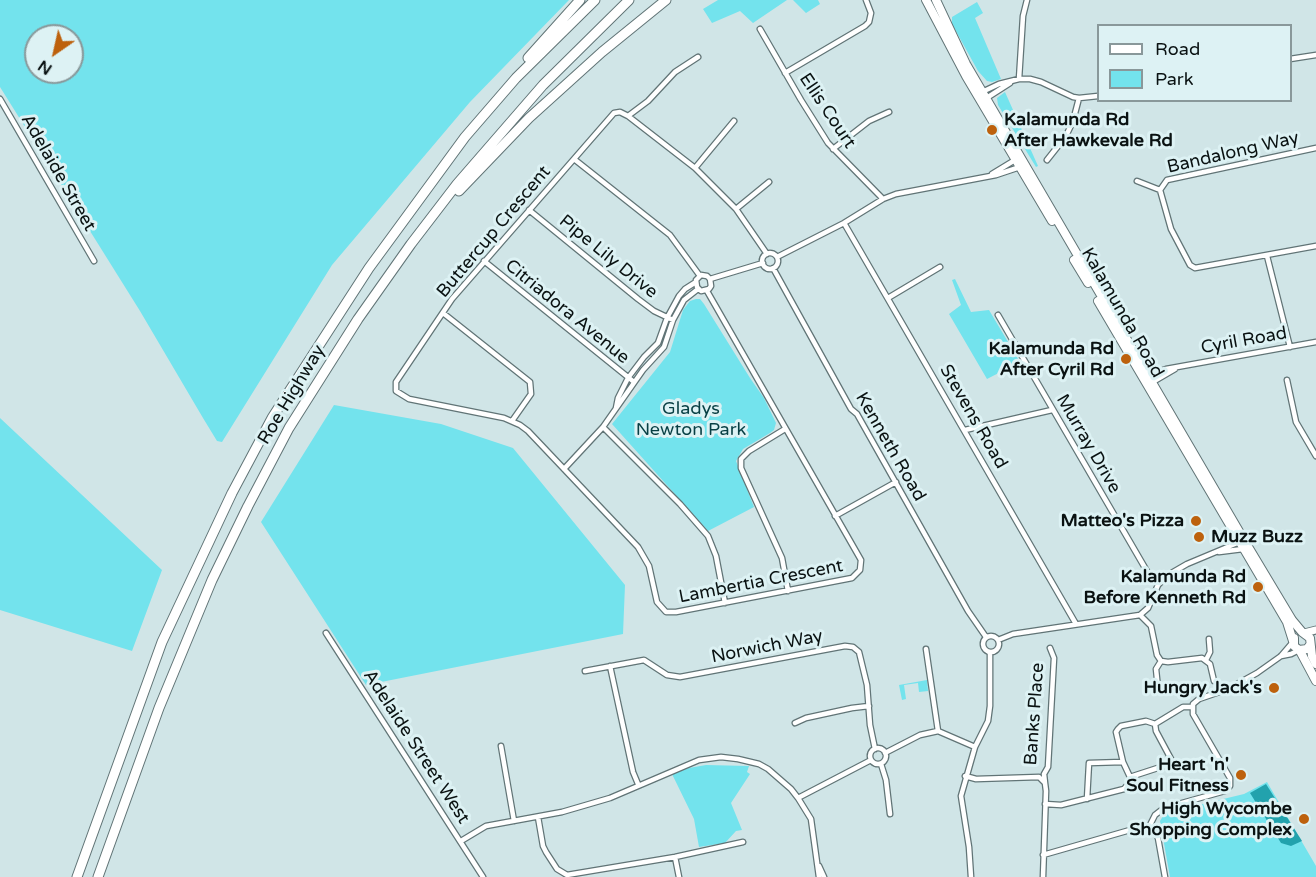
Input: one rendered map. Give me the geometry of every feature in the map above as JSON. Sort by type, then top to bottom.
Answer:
[{"type":"highway","points":[[465,138],[523,64],[580,0]]},
{"type":"highway","name":"Roe Highway","points":[[77,877],[162,642],[232,492],[272,418],[369,268],[465,138],[516,78],[595,0]]},
{"type":"highway","name":"Roe Highway","points":[[98,877],[159,708],[212,580],[289,428],[411,244],[482,154],[543,85],[629,0]]},
{"type":"highway","points":[[340,348],[431,224],[488,159],[578,73],[640,19],[666,0]]},
{"type":"main road","name":"Kalamunda Road","points":[[926,0],[1181,442],[1298,637]]},
{"type":"main road","name":"Kalamunda Road","points":[[936,0],[982,96]]},
{"type":"main road","name":"Kalamunda Road","points":[[1298,637],[1309,636],[1316,664]]},
{"type":"main road","name":"Kalamunda Road","points":[[1298,637],[1295,648],[1300,651],[1316,681]]},
{"type":"main road","points":[[1300,651],[1306,649],[1312,641]]},
{"type":"street","points":[[785,73],[865,26],[872,13],[866,0]]},
{"type":"street","points":[[1018,79],[1023,16],[1028,0]]},
{"type":"street","name":"Ellis Court","points":[[760,29],[833,149],[883,199]]},
{"type":"street","points":[[1292,59],[1316,54]]},
{"type":"street","points":[[698,57],[675,72],[648,101],[628,116],[695,168],[736,209],[767,254]]},
{"type":"street","points":[[982,96],[999,84],[1010,83],[1018,79],[1036,80],[1079,98],[1097,96]]},
{"type":"street","points":[[1047,160],[1066,136],[1079,98]]},
{"type":"street","name":"Adelaide Street","points":[[0,99],[94,261]]},
{"type":"street","name":"Buttercup Crescent","points":[[564,469],[528,431],[512,421],[408,399],[396,391],[396,382],[443,313],[484,261],[614,113],[620,112],[628,116]]},
{"type":"street","points":[[833,149],[869,121],[889,112]]},
{"type":"street","points":[[695,168],[734,121]]},
{"type":"street","name":"Bandalong Way","points":[[1160,190],[1167,180],[1316,148]]},
{"type":"street","points":[[574,159],[670,235],[700,276]]},
{"type":"street","points":[[989,175],[996,175],[1020,162]]},
{"type":"street","points":[[777,257],[844,223],[883,199],[896,194],[989,175],[1020,162]]},
{"type":"street","name":"Bandalong Way","points":[[1137,181],[1160,190]]},
{"type":"street","points":[[736,209],[769,182]]},
{"type":"street","name":"Bandalong Way","points":[[1160,190],[1171,229],[1191,267],[1198,268],[1316,246]]},
{"type":"street","name":"Pipe Lily Drive","points":[[530,210],[638,299],[673,320]]},
{"type":"street","name":"Stevens Road","points":[[844,223],[1076,624]]},
{"type":"street","points":[[767,254],[777,257],[778,264],[773,268],[767,268],[763,263],[763,257],[767,254]]},
{"type":"street","points":[[1267,256],[1290,347]]},
{"type":"street","name":"Citriadora Avenue","points":[[484,261],[634,382]]},
{"type":"street","points":[[700,276],[710,279],[763,263]]},
{"type":"street","points":[[888,298],[940,267]]},
{"type":"street","name":"Kenneth Road","points":[[773,268],[847,398],[851,409],[857,414],[968,611],[986,637]]},
{"type":"street","points":[[616,408],[616,402],[628,378],[658,343],[667,318],[685,289],[696,282],[700,276]]},
{"type":"street","points":[[698,289],[707,291],[711,286],[710,279]]},
{"type":"street","points":[[696,282],[698,289]]},
{"type":"street","points":[[564,469],[603,427],[634,382],[663,347],[673,320],[684,300],[698,289]]},
{"type":"street","name":"Lambertia Crescent","points":[[564,469],[638,547],[649,566],[657,602],[663,610],[670,613],[852,578],[860,570],[861,560],[707,291]]},
{"type":"street","points":[[443,313],[530,382],[531,394],[512,421]]},
{"type":"street","name":"Murray Drive","points":[[998,315],[1149,573],[1161,582]]},
{"type":"street","name":"Cyril Road","points":[[1147,380],[1177,367],[1316,342]]},
{"type":"street","points":[[1287,380],[1296,422],[1316,456]]},
{"type":"street","points":[[965,430],[1052,410]]},
{"type":"street","points":[[603,427],[680,504],[708,536],[716,556],[725,603]]},
{"type":"street","points":[[785,429],[749,451],[741,459],[741,463],[782,558],[788,591]]},
{"type":"street","points":[[835,516],[896,482]]},
{"type":"street","points":[[998,640],[1013,634],[1140,615],[1151,604],[1161,582],[1180,567],[1217,552],[1243,545]]},
{"type":"street","points":[[1140,615],[1151,626],[1157,655],[1161,661],[1200,658],[1206,660],[1210,664],[1214,681]]},
{"type":"street","points":[[1046,804],[1061,806],[1124,789],[1130,777],[1123,762],[1116,732],[1121,726],[1146,721],[1155,724],[1183,707],[1192,707],[1199,699],[1228,689],[1281,656],[1298,637],[1316,630]]},
{"type":"street","name":"Adelaide Street West","points":[[326,633],[483,877]]},
{"type":"street","points":[[994,636],[998,640],[996,649],[985,650],[983,645],[986,637],[994,636]]},
{"type":"street","points":[[1206,660],[1210,652],[1209,639]]},
{"type":"street","name":"Norwich Way","points":[[585,670],[644,660],[667,675],[680,677],[845,646],[853,647],[858,652],[867,685],[871,732],[875,749]]},
{"type":"street","name":"Banks Place","points":[[1043,877],[1046,804],[1044,774],[1048,767],[1054,658],[1050,648]]},
{"type":"street","points":[[926,649],[938,731]]},
{"type":"street","points":[[970,877],[969,847],[961,796],[975,747],[988,721],[990,651]]},
{"type":"street","points":[[1281,656],[1300,651]]},
{"type":"street","points":[[1158,688],[1156,669],[1161,661]]},
{"type":"street","points":[[610,666],[633,772],[638,784]]},
{"type":"street","points":[[795,723],[817,715],[869,706]]},
{"type":"street","points":[[1149,827],[1155,815],[1164,808],[1225,791],[1230,786],[1230,778],[1193,714],[1192,707]]},
{"type":"street","points":[[1130,777],[1170,764],[1171,759],[1155,724]]},
{"type":"street","points":[[885,753],[914,738],[938,731],[975,747]]},
{"type":"street","points":[[501,746],[514,821]]},
{"type":"street","points":[[871,760],[871,754],[875,749],[882,749],[886,759],[881,764]]},
{"type":"street","points":[[461,841],[486,826],[538,817],[595,803],[688,764],[720,757],[748,760],[759,764],[782,780],[798,798],[811,819],[817,849],[819,877]]},
{"type":"street","points":[[798,798],[871,760]]},
{"type":"street","points":[[871,760],[881,764]]},
{"type":"street","points":[[1087,799],[1089,763],[1123,762]]},
{"type":"street","points":[[881,764],[888,789],[890,814]]},
{"type":"street","points":[[965,776],[976,779],[1039,777],[1045,783]]},
{"type":"street","points":[[538,817],[543,846],[557,869],[563,874],[572,875],[675,857],[743,842]]},
{"type":"street","points":[[1043,855],[1144,826],[1152,828],[1158,838],[1165,877]]},
{"type":"street","points":[[675,857],[678,877]]},
{"type":"street","points":[[819,866],[824,877]]},
{"type":"green space","points":[[0,0],[569,0],[470,102],[332,265],[222,442],[217,441],[140,311],[0,87]]},
{"type":"green space","points":[[718,0],[787,0],[753,23],[740,11],[712,23],[703,9]]},
{"type":"green space","points":[[793,0],[818,0],[820,4],[806,13]]},
{"type":"green space","points":[[977,2],[983,13],[975,18],[1001,79],[992,82],[987,81],[978,71],[952,24],[952,17]]},
{"type":"green space","points":[[1005,92],[1038,166],[1036,167],[998,105],[997,98]]},
{"type":"green space","points":[[955,279],[971,312],[989,310],[1020,362],[987,379],[949,314],[961,305],[952,280]]},
{"type":"green space","name":"Gladys Newton Park","points":[[700,299],[704,304],[764,398],[776,423],[774,430],[743,449],[736,461],[754,507],[708,531],[612,424],[670,352],[683,310],[690,301]]},
{"type":"green space","points":[[334,405],[441,424],[513,448],[625,585],[623,634],[366,685],[261,522]]},
{"type":"green space","points":[[0,418],[162,570],[132,651],[0,610]]},
{"type":"green space","points":[[927,680],[928,691],[919,692],[918,683],[904,685],[906,699],[902,700],[899,685]]},
{"type":"green space","points":[[706,765],[749,766],[747,772],[750,774],[731,803],[742,830],[736,831],[725,843],[699,847],[694,819],[672,774]]},
{"type":"green space","points":[[1267,782],[1316,866],[1316,877],[1170,877],[1160,821],[1165,813],[1244,794]]},
{"type":"shaded area","points":[[1266,784],[1302,841],[1291,846],[1281,843],[1250,793]]},
{"type":"place","name":"Kalamunda Rd After Hawkevale Rd","points":[[992,130]]},
{"type":"place","name":"Kalamunda Rd After Cyril Rd","points":[[1126,359]]},
{"type":"place","name":"Matteo's Pizza","points":[[1196,521]]},
{"type":"place","name":"Muzz Buzz","points":[[1199,537]]},
{"type":"place","name":"Kalamunda Rd Before Kenneth Rd","points":[[1258,587]]},
{"type":"place","name":"Hungry Jack's","points":[[1274,688]]},
{"type":"place","name":"Heart 'n' Soul Fitness","points":[[1241,775]]},
{"type":"place","name":"High Wycombe Shopping Complex","points":[[1304,819]]}]
